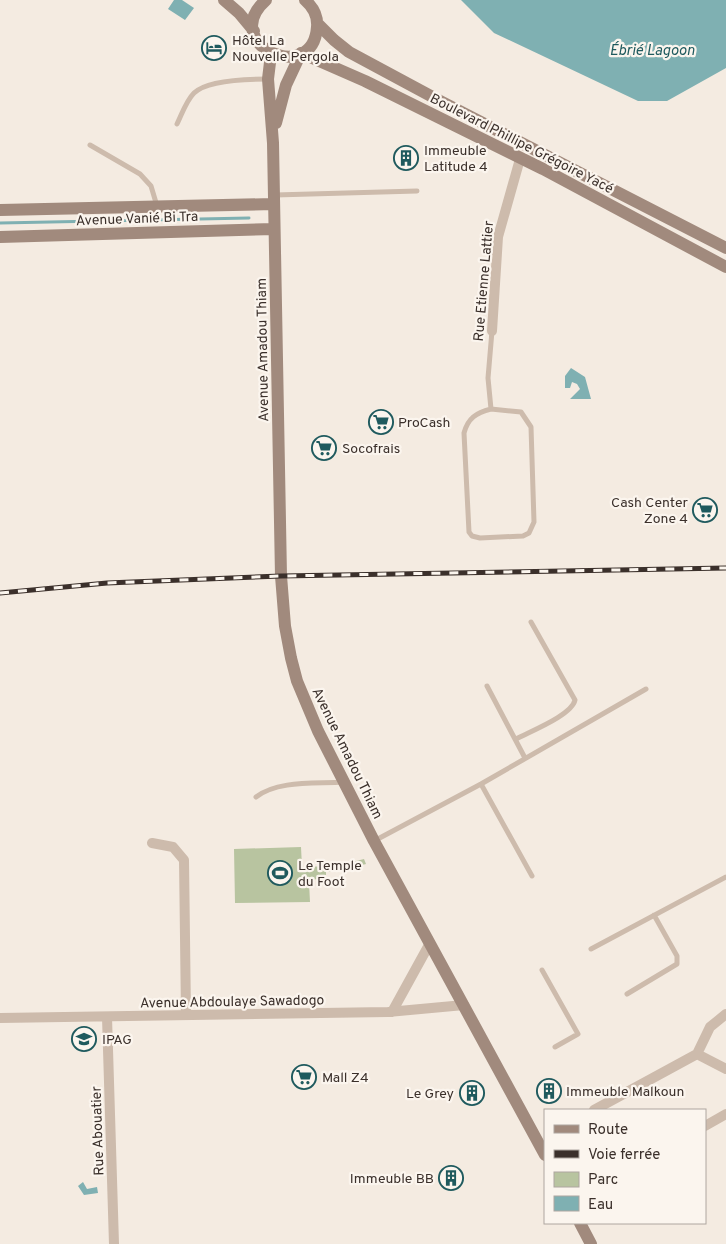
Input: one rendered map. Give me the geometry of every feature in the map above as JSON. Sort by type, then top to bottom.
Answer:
[{"type":"main road","points":[[224,0],[239,13],[254,31],[260,45],[271,54],[286,57],[301,53]]},
{"type":"main road","points":[[254,31],[255,14],[266,0]]},
{"type":"main road","name":"Boulevard Phillipe Grégoire Yacé","points":[[305,0],[312,8],[317,23],[329,36],[350,52],[451,107],[726,248]]},
{"type":"main road","name":"Avenue Amadou Thiam","points":[[273,143],[279,108],[286,85],[301,53],[314,40],[317,23]]},
{"type":"main road","name":"Boulevard Phillipe Grégoire Yacé","points":[[301,53],[365,81],[520,158],[726,267]]},
{"type":"main road","name":"Avenue Amadou Thiam","points":[[271,54],[268,79],[273,143],[281,567],[285,626],[297,681],[321,737],[374,841],[464,1005],[541,1139]]},
{"type":"main road","name":"Avenue Vanié Bi Tra","points":[[0,210],[158,207],[273,200]]},
{"type":"main road","name":"Avenue Vanié Bi Tra","points":[[0,237],[274,229]]},
{"type":"main road","points":[[581,1224],[591,1244]]},
{"type":"street","name":"Rue Etienne Lattier","points":[[492,331],[498,237],[520,158]]},
{"type":"street","points":[[152,843],[173,847],[184,860],[186,1015]]},
{"type":"street","points":[[392,1012],[430,943]]},
{"type":"street","name":"Avenue Abdoulaye Sawadogo","points":[[0,1018],[107,1018],[392,1012],[464,1005]]},
{"type":"street","points":[[596,1109],[697,1054],[710,1027],[726,1014]]},
{"type":"street","name":"Rue Abouatier","points":[[107,1018],[114,1244]]},
{"type":"street","points":[[697,1054],[726,1069]]},
{"type":"street","points":[[706,1125],[726,1114]]},
{"type":"lane","points":[[177,124],[190,98],[205,86],[253,79],[268,79]]},
{"type":"lane","points":[[90,145],[145,178],[151,186],[158,207]]},
{"type":"lane","points":[[273,200],[416,191]]},
{"type":"lane","name":"Rue Etienne Lattier","points":[[491,409],[488,378],[492,331]]},
{"type":"lane","points":[[491,409],[516,410],[526,417],[531,427],[534,522],[529,533],[523,536],[480,538],[472,536],[469,532],[464,433],[469,420],[481,412],[491,409]]},
{"type":"lane","points":[[516,739],[564,714],[574,705],[575,700],[531,622]]},
{"type":"lane","points":[[487,686],[525,758]]},
{"type":"lane","points":[[374,841],[481,784],[646,689]]},
{"type":"lane","points":[[256,797],[263,791],[276,788],[344,782]]},
{"type":"lane","points":[[481,784],[532,876]]},
{"type":"lane","points":[[591,949],[726,876]]},
{"type":"lane","points":[[627,994],[677,964],[677,956],[654,914]]},
{"type":"lane","points":[[542,970],[578,1034],[555,1047]]},
{"type":"green space","name":"Le Temple du Foot","points":[[301,847],[302,867],[336,866],[364,859],[366,864],[326,872],[326,875],[309,882],[310,902],[235,903],[234,849]]},
{"type":"water","points":[[174,0],[182,0],[194,8],[185,20],[168,9]]},
{"type":"water","name":"Ébrié Lagoon","points":[[461,0],[726,0],[726,68],[667,101],[638,101],[494,33]]},
{"type":"water","points":[[571,368],[585,377],[591,399],[570,399],[580,389],[577,384],[572,382],[570,388],[565,388],[565,376]]},
{"type":"water","points":[[83,1182],[87,1189],[97,1187],[98,1193],[84,1195],[78,1186]]},
{"type":"waterway","points":[[0,223],[249,218]]},
{"type":"railway","points":[[0,593],[107,583],[281,576],[726,568]]},
{"type":"place","name":"Hôtel La Nouvelle Pergola","points":[[214,48]]},
{"type":"place","name":"Immeuble Latitude 4","points":[[406,158]]},
{"type":"place","name":"ProCash","points":[[381,422]]},
{"type":"place","name":"Socofrais","points":[[324,448]]},
{"type":"place","name":"Cash Center Zone 4","points":[[705,510]]},
{"type":"place","name":"Le Temple du Foot","points":[[280,873]]},
{"type":"place","name":"IPAG","points":[[84,1039]]},
{"type":"place","name":"Mall Z4","points":[[304,1077]]},
{"type":"place","name":"Immeuble Malkoun","points":[[549,1091]]},
{"type":"place","name":"Le Grey","points":[[472,1093]]},
{"type":"place","name":"Immeuble BB","points":[[451,1178]]}]
